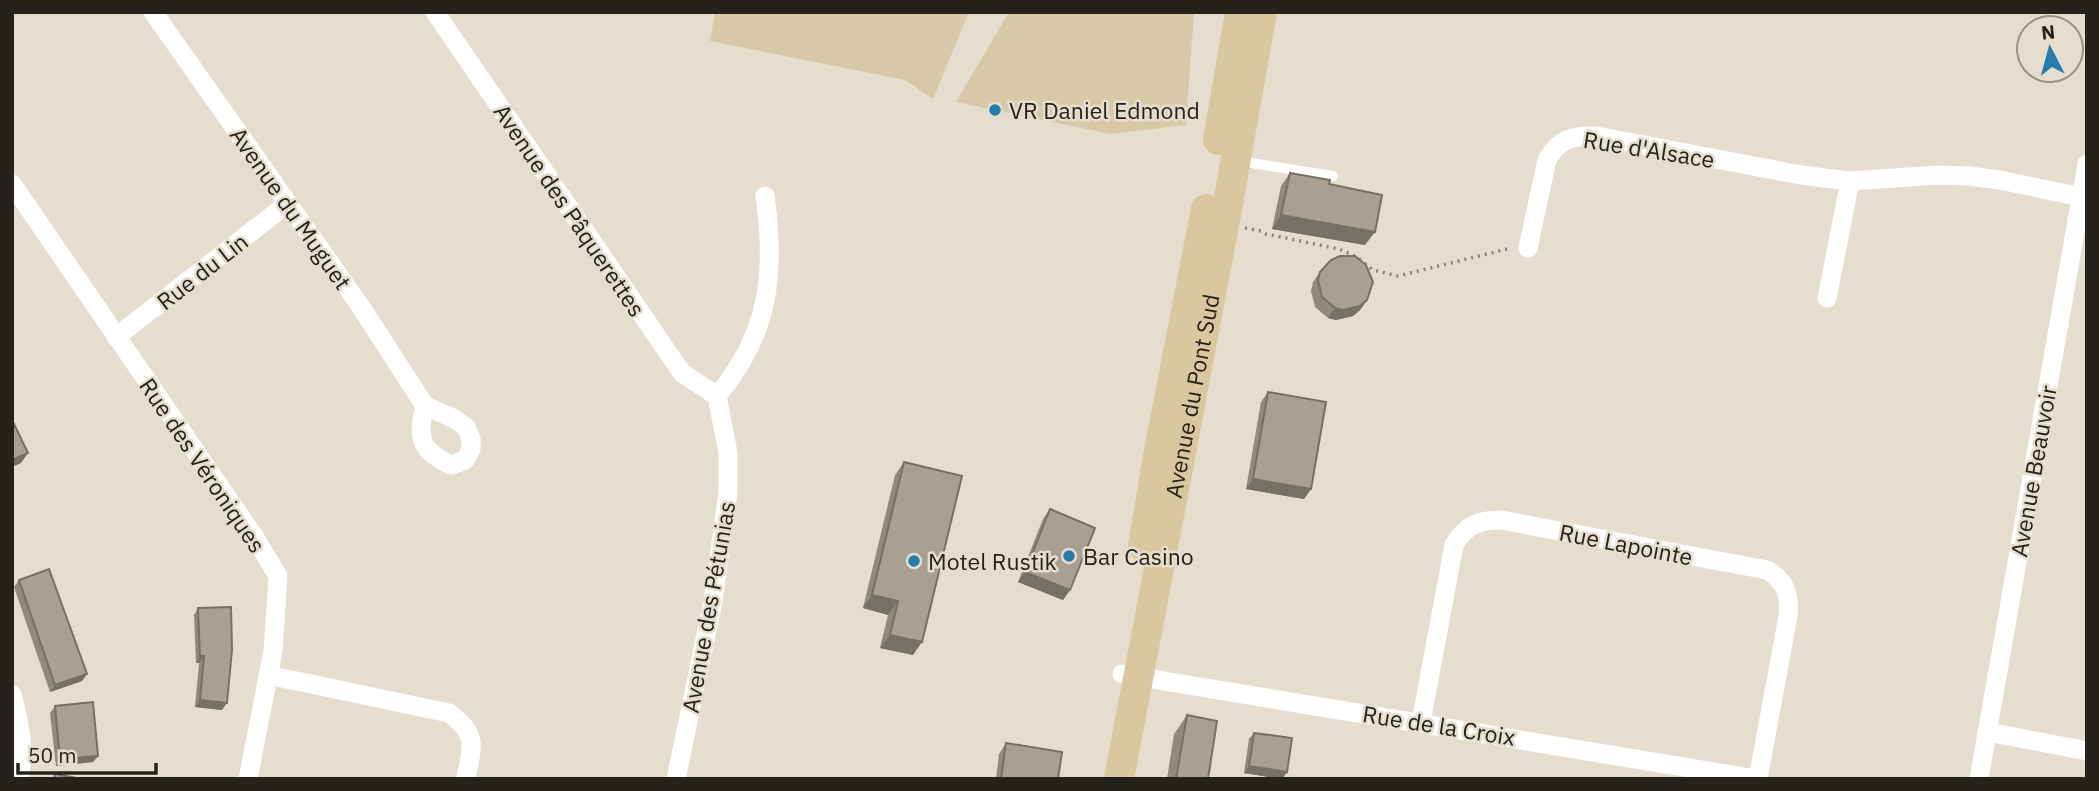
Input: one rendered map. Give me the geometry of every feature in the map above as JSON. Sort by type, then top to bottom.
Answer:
[{"type":"main road","name":"Avenue du Pont Sud","points":[[1119,779],[1159,451],[1205,218],[1240,12]]},
{"type":"main road","name":"Avenue du Pont Sud","points":[[1103,779],[1130,675],[1235,160],[1262,12]]},
{"type":"street","name":"Avenue du Muguet","points":[[153,12],[360,307],[425,406]]},
{"type":"street","name":"Avenue des Pâquerettes","points":[[435,12],[682,373],[718,396]]},
{"type":"street","name":"Rue d'Alsace","points":[[1529,245],[1547,160],[1553,149],[1562,141],[1576,136],[1596,136],[1801,175],[1850,181],[1938,175],[1969,176],[2081,197]]},
{"type":"street","name":"Avenue Beauvoir","points":[[1979,779],[2087,164]]},
{"type":"street","points":[[1827,298],[1850,181]]},
{"type":"street","name":"Rue des Véroniques","points":[[12,184],[256,538],[278,576],[273,651],[248,779]]},
{"type":"street","points":[[718,396],[734,376],[753,344],[766,302],[771,262],[765,196]]},
{"type":"street","name":"Rue du Lin","points":[[116,337],[287,204]]},
{"type":"street","name":"Avenue des Pétunias","points":[[676,779],[713,601],[728,492],[728,453],[718,396]]},
{"type":"street","name":"Rue Lapointe","points":[[1421,722],[1454,545],[1469,526],[1500,520],[1767,570],[1777,576],[1788,592],[1788,616],[1757,779]]},
{"type":"street","name":"Rue de la Croix","points":[[1130,675],[1757,779]]},
{"type":"street","points":[[268,676],[449,713],[465,725],[472,742],[466,779]]},
{"type":"street","points":[[12,695],[20,725],[23,758],[19,779]]},
{"type":"street","points":[[1988,732],[2087,751]]},
{"type":"lane","points":[[1235,160],[1333,176]]},
{"type":"path","points":[[1235,226],[1339,249],[1357,257],[1373,270],[1398,276],[1529,245]]},
{"type":"shaded area","points":[[715,12],[969,12],[933,99],[905,80],[710,41]]},
{"type":"shaded area","points":[[1009,12],[1194,12],[1186,125],[1110,134],[956,102]]},
{"type":"building","points":[[1290,173],[1330,180],[1329,184],[1382,195],[1375,232],[1281,215]]},
{"type":"building","points":[[1340,256],[1355,256],[1366,265],[1373,282],[1367,300],[1360,306],[1343,310],[1335,308],[1322,297],[1318,280],[1320,272],[1331,260]]},
{"type":"building","points":[[1268,392],[1326,402],[1311,489],[1253,479]]},
{"type":"building","points":[[12,420],[28,453],[12,460]]},
{"type":"building","points":[[904,462],[962,476],[922,642],[890,635],[898,601],[872,595]]},
{"type":"building","points":[[1050,509],[1095,528],[1070,590],[1025,572]]},
{"type":"building","points":[[49,569],[87,674],[55,685],[19,580]]},
{"type":"building","points":[[231,607],[232,650],[227,703],[200,700],[204,656],[200,656],[198,608]]},
{"type":"building","points":[[93,702],[98,756],[60,759],[55,706]]},
{"type":"building","points":[[1187,715],[1217,721],[1208,779],[1176,779]]},
{"type":"building","points":[[1254,733],[1292,738],[1287,772],[1249,766]]},
{"type":"building","points":[[1006,743],[1062,752],[1058,779],[1001,779]]},
{"type":"building","points":[[55,774],[82,779],[54,779]]},
{"type":"place","name":"VR Daniel Edmond","points":[[995,110]]},
{"type":"place","name":"Bar Casino","points":[[1069,556]]},
{"type":"place","name":"Motel Rustik","points":[[914,561]]}]
